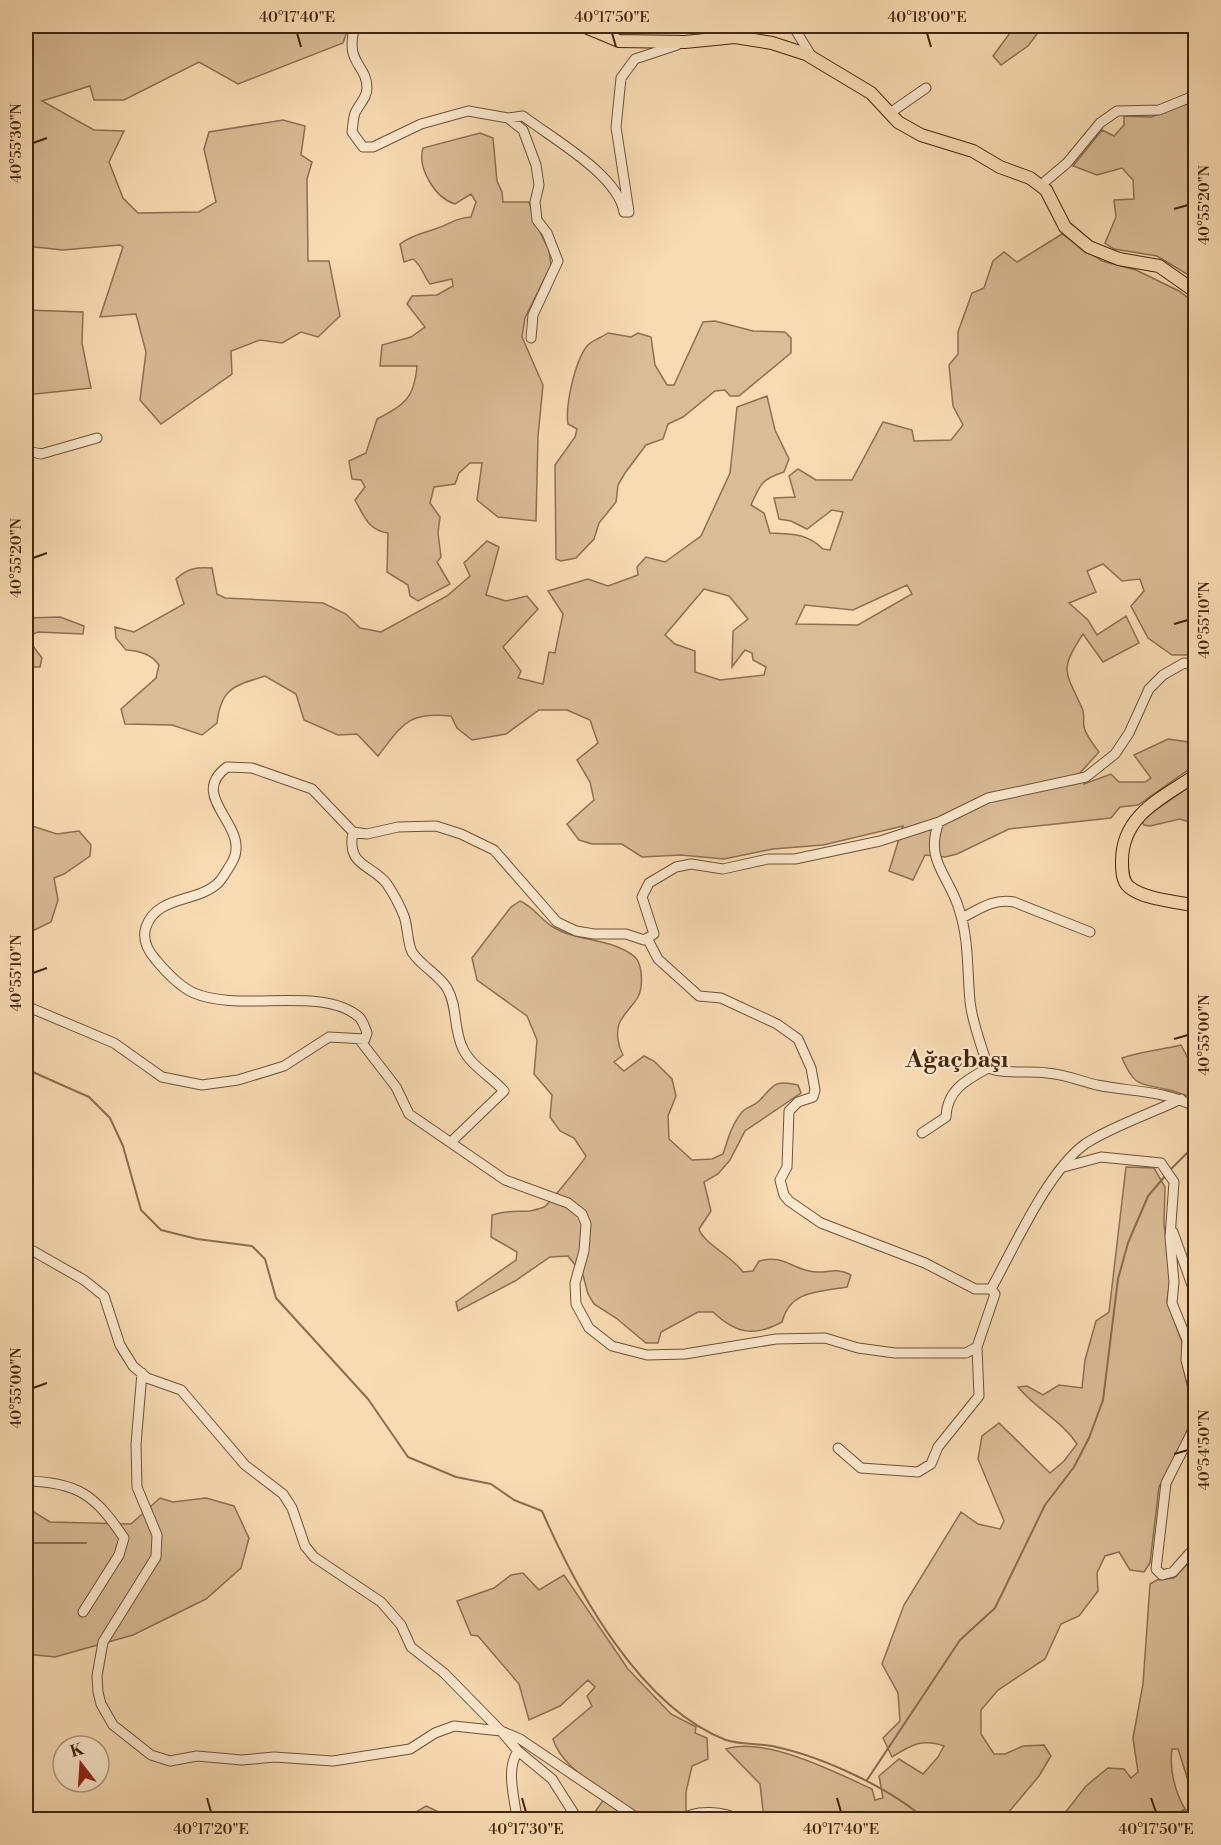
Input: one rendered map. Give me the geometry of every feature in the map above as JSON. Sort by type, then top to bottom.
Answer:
[{"type":"main road","points":[[583,26],[619,41],[685,42],[735,37],[772,43],[812,57],[871,93],[898,122],[921,135],[973,152],[1041,185],[1065,227],[1089,247],[1119,259],[1159,266],[1196,292]]},
{"type":"main road","points":[[1196,775],[1134,819],[1124,840],[1122,866],[1125,884],[1134,891],[1196,906]]},
{"type":"street","points":[[355,26],[350,44],[355,63],[367,81],[367,91],[355,114],[352,132],[363,147],[373,147],[421,124],[468,111],[508,118],[523,116],[598,170],[618,194],[624,212],[629,212],[630,208],[620,169],[616,127],[621,78],[635,59],[685,42]]},
{"type":"street","points":[[793,26],[812,57]]},
{"type":"street","points":[[890,113],[926,88]]},
{"type":"street","points":[[1041,185],[1067,163],[1100,123],[1117,111],[1159,110],[1196,95]]},
{"type":"street","points":[[508,118],[523,130],[536,165],[539,184],[535,202],[537,220],[547,233],[558,261],[533,315],[531,338]]},
{"type":"street","points":[[32,452],[41,454],[97,438]]},
{"type":"street","points":[[26,1006],[114,1043],[162,1077],[202,1084],[238,1080],[284,1066],[329,1037],[365,1039],[367,1033],[361,1018],[327,1002],[230,1001],[194,993],[166,972],[149,952],[145,942],[146,928],[160,908],[218,884],[234,858],[237,848],[233,832],[218,808],[212,786],[217,774],[227,766],[252,768],[312,789],[353,831],[367,834],[398,827],[436,826],[461,834],[494,850],[557,922],[585,933],[626,934],[644,940],[654,934],[642,897],[649,883],[676,867],[691,864],[723,868],[768,859],[795,859],[880,841],[939,822],[988,798],[1086,777],[1115,754],[1129,734],[1149,689],[1163,675],[1184,663],[1196,665]]},
{"type":"street","points":[[939,822],[933,839],[936,858],[962,918],[966,936],[970,1003],[988,1068]]},
{"type":"street","points":[[353,831],[351,842],[355,856],[361,866],[386,882],[404,916],[411,950],[420,962],[433,970],[454,1001],[457,1030],[463,1048],[471,1060],[504,1091],[451,1142]]},
{"type":"street","points":[[962,918],[989,904],[1003,900],[1014,902],[1090,932]]},
{"type":"street","points":[[646,938],[658,959],[699,996],[721,998],[777,1024],[798,1039],[811,1068],[815,1090],[813,1096],[798,1102],[789,1111],[787,1167],[780,1180],[783,1195],[821,1223],[925,1263],[975,1289],[991,1290]]},
{"type":"street","points":[[359,1039],[396,1087],[409,1114],[505,1180],[568,1203],[582,1214],[586,1224],[584,1251],[575,1283],[576,1305],[589,1328],[612,1346],[647,1355],[685,1354],[786,1339],[825,1338],[858,1348],[895,1353],[966,1353],[977,1347]]},
{"type":"street","points":[[922,1133],[946,1117],[950,1095],[967,1079],[988,1068],[1003,1073],[1047,1072],[1181,1099],[1196,1107]]},
{"type":"street","points":[[991,1290],[1043,1194],[1085,1144],[1181,1099]]},
{"type":"street","points":[[1064,1167],[1101,1157],[1161,1163],[1174,1182],[1170,1224],[1174,1282],[1172,1303],[1187,1340],[1186,1360],[1194,1390],[1193,1430],[1166,1484],[1156,1569],[1162,1575],[1173,1572],[1196,1546]]},
{"type":"street","points":[[1170,1224],[1193,1288]]},
{"type":"street","points":[[26,1247],[84,1280],[104,1296],[120,1345],[133,1366],[147,1378],[181,1390],[245,1465],[283,1494],[292,1508],[305,1546],[314,1557],[381,1602],[400,1625],[411,1647],[444,1673],[518,1751],[552,1779],[578,1820]]},
{"type":"street","points":[[838,1448],[861,1468],[918,1472],[931,1464],[938,1447],[979,1396],[977,1347],[994,1294],[991,1290]]},
{"type":"street","points":[[142,1373],[136,1444],[137,1487],[157,1535],[156,1557],[103,1642],[97,1676],[98,1692],[101,1704],[113,1725],[151,1755],[170,1761],[197,1756],[242,1760],[274,1757],[333,1761],[410,1749],[435,1733],[454,1726],[501,1731],[519,1739],[640,1820]]},
{"type":"street","points":[[26,1481],[47,1482],[83,1491],[110,1517],[124,1538],[119,1555],[83,1612]]},
{"type":"street","points":[[517,1820],[511,1769],[518,1751]]},
{"type":"street","points":[[1181,1820],[1196,1809]]},
{"type":"street","points":[[681,1820],[685,1816],[716,1812],[729,1814],[741,1820]]},
{"type":"shaded area","points":[[26,26],[349,26],[343,43],[238,84],[199,62],[124,100],[94,100],[90,86],[42,101],[94,130],[124,131],[109,162],[123,198],[138,213],[199,212],[216,202],[204,149],[209,132],[283,120],[305,126],[301,155],[312,162],[307,179],[308,261],[329,261],[340,316],[318,337],[301,332],[282,343],[260,340],[231,351],[232,374],[161,424],[140,400],[146,352],[136,314],[100,317],[123,247],[120,245],[63,250],[26,246]]},
{"type":"shaded area","points":[[1010,26],[1043,26],[1028,46],[1001,65],[993,56],[1010,33]]},
{"type":"shaded area","points":[[1195,101],[1195,279],[1157,256],[1114,249],[1105,243],[1116,217],[1114,200],[1134,199],[1133,180],[1122,168],[1097,175],[1073,166],[1102,130],[1114,136],[1124,125],[1124,116],[1151,117]]},
{"type":"shaded area","points":[[480,133],[493,138],[497,181],[503,202],[529,202],[536,224],[549,250],[551,265],[525,318],[522,337],[543,385],[538,436],[536,521],[498,517],[477,500],[482,463],[470,463],[459,473],[455,484],[434,487],[430,503],[440,517],[438,533],[441,557],[437,562],[450,584],[418,601],[410,596],[408,585],[387,572],[388,533],[376,529],[367,521],[355,500],[365,487],[361,480],[352,479],[349,461],[366,453],[377,419],[395,409],[406,399],[416,377],[417,366],[380,366],[382,345],[411,337],[425,327],[407,304],[412,296],[437,295],[453,286],[452,279],[430,284],[413,259],[404,262],[400,244],[459,219],[471,217],[476,202],[471,194],[455,204],[441,196],[425,173],[423,148]]},
{"type":"shaded area","points":[[1062,234],[1102,261],[1136,270],[1179,291],[1195,303],[1188,333],[1196,339],[1195,655],[1172,655],[1148,638],[1131,606],[1144,591],[1140,579],[1122,581],[1103,564],[1087,571],[1096,592],[1069,603],[1088,620],[1097,635],[1126,616],[1139,643],[1103,662],[1083,634],[1070,656],[1067,664],[1069,679],[1083,710],[1085,730],[1099,752],[1080,773],[1084,784],[1111,774],[1119,782],[1145,782],[1151,778],[1134,755],[1168,739],[1195,743],[1195,765],[1138,805],[1120,807],[1111,818],[1009,829],[957,854],[945,857],[925,855],[913,880],[889,871],[903,826],[823,845],[773,849],[724,859],[681,855],[642,857],[622,844],[592,844],[579,840],[567,824],[594,800],[590,782],[577,760],[598,743],[590,720],[567,710],[539,710],[506,734],[472,740],[457,728],[451,716],[436,715],[415,718],[400,728],[378,756],[357,734],[338,735],[304,720],[296,694],[265,676],[231,690],[222,702],[217,723],[202,735],[172,725],[125,724],[121,709],[156,678],[159,665],[145,654],[126,650],[116,638],[115,627],[134,632],[184,604],[176,579],[184,572],[197,568],[212,568],[217,594],[225,598],[323,603],[346,614],[360,628],[381,632],[447,596],[470,576],[464,563],[487,541],[499,547],[486,595],[506,601],[527,596],[538,609],[503,647],[521,671],[518,678],[543,684],[549,652],[555,653],[563,614],[548,591],[588,579],[608,586],[638,575],[637,567],[646,557],[665,562],[701,536],[730,473],[737,407],[767,396],[775,430],[789,459],[784,472],[763,483],[751,505],[764,513],[770,533],[799,535],[823,549],[830,550],[843,512],[832,510],[807,529],[791,521],[779,519],[774,498],[795,497],[789,476],[798,469],[816,480],[852,480],[883,422],[912,430],[914,441],[951,440],[963,425],[953,406],[949,365],[958,354],[958,332],[972,293],[984,288],[993,261],[1004,252],[1017,262]],"holes":[[[907,585],[912,594],[858,625],[796,624],[805,605],[853,610]],[[704,589],[729,596],[748,619],[733,631],[732,667],[745,650],[752,653],[753,660],[766,667],[764,675],[720,680],[695,672],[695,651],[675,644],[665,635]]]},
{"type":"shaded area","points":[[26,310],[83,312],[82,343],[91,388],[26,395]]},
{"type":"shaded area","points":[[715,321],[753,331],[785,332],[791,338],[791,353],[739,396],[730,396],[725,390],[715,391],[683,417],[668,424],[663,439],[646,445],[625,473],[618,485],[616,502],[599,523],[594,539],[576,558],[561,561],[556,559],[555,465],[575,437],[577,429],[568,424],[568,406],[575,373],[587,346],[608,333],[631,337],[638,333],[651,337],[655,365],[667,385],[674,385],[703,322]]},
{"type":"shaded area","points":[[60,617],[84,626],[83,634],[38,632],[26,637],[26,618]]},
{"type":"shaded area","points":[[26,637],[42,658],[40,667],[26,667]]},
{"type":"shaded area","points":[[1195,783],[1195,824],[1180,819],[1150,826],[1144,825],[1141,820]]},
{"type":"shaded area","points":[[26,824],[57,834],[79,831],[91,845],[90,856],[64,874],[54,878],[58,900],[51,922],[26,934]]},
{"type":"shaded area","points":[[520,901],[553,927],[563,932],[616,946],[638,961],[641,977],[640,993],[619,1024],[618,1039],[623,1055],[614,1062],[624,1071],[644,1056],[654,1061],[672,1079],[676,1096],[668,1116],[669,1139],[692,1160],[712,1159],[723,1154],[739,1116],[757,1103],[775,1085],[783,1083],[798,1085],[801,1093],[745,1131],[730,1160],[718,1174],[704,1182],[711,1211],[699,1229],[706,1240],[743,1272],[753,1271],[759,1261],[774,1259],[809,1271],[846,1272],[851,1275],[847,1287],[807,1294],[799,1298],[786,1312],[782,1322],[763,1330],[738,1329],[713,1312],[698,1312],[661,1332],[658,1343],[646,1343],[616,1318],[594,1304],[588,1294],[583,1275],[568,1256],[550,1257],[515,1281],[458,1311],[456,1302],[516,1260],[517,1252],[491,1237],[492,1215],[530,1211],[544,1207],[586,1156],[574,1138],[560,1131],[550,1117],[552,1095],[534,1074],[537,1040],[527,1016],[477,980],[472,958],[511,907]]},
{"type":"shaded area","points":[[1181,1045],[1188,1058],[1195,1064],[1195,1099],[1140,1083],[1131,1075],[1122,1058],[1136,1054]]},
{"type":"shaded area","points":[[1126,1167],[1154,1168],[1165,1187],[1164,1223],[1170,1279],[1167,1302],[1182,1342],[1183,1367],[1189,1393],[1188,1427],[1179,1453],[1159,1487],[1150,1563],[1144,1572],[1130,1570],[1119,1552],[1105,1556],[1097,1573],[1098,1591],[1079,1616],[1061,1624],[1045,1659],[998,1690],[981,1710],[981,1734],[994,1754],[1005,1754],[1023,1746],[1044,1745],[1051,1756],[1039,1776],[1003,1819],[787,1817],[764,1819],[760,1784],[726,1749],[742,1746],[780,1751],[872,1789],[875,1800],[883,1798],[879,1776],[899,1759],[923,1774],[938,1757],[944,1746],[923,1743],[911,1746],[892,1757],[883,1738],[900,1721],[898,1693],[882,1664],[904,1605],[961,1512],[978,1524],[1000,1529],[1004,1521],[978,1459],[982,1436],[999,1423],[1050,1473],[1064,1461],[1077,1444],[1064,1428],[1018,1387],[1027,1386],[1043,1395],[1059,1385],[1082,1388],[1085,1360],[1096,1321],[1109,1312]]},
{"type":"shaded area","points":[[160,1498],[173,1502],[206,1498],[234,1506],[249,1538],[241,1568],[206,1599],[133,1635],[55,1657],[26,1654],[26,1507],[50,1522],[131,1524]]},
{"type":"shaded area","points":[[1195,1556],[1195,1797],[1178,1749],[1172,1749],[1171,1764],[1174,1780],[1185,1809],[1168,1820],[1060,1819],[1086,1786],[1108,1768],[1124,1769],[1131,1778],[1138,1772],[1133,1738],[1143,1684],[1150,1584],[1157,1580],[1174,1578]]},
{"type":"shaded area","points":[[523,1573],[539,1590],[564,1575],[628,1669],[671,1714],[696,1727],[695,1733],[707,1738],[708,1759],[692,1766],[686,1792],[686,1819],[590,1819],[607,1795],[568,1763],[553,1739],[592,1706],[587,1696],[595,1687],[588,1680],[560,1706],[529,1720],[519,1684],[478,1636],[471,1635],[457,1601],[494,1588],[511,1575]]},
{"type":"shaded area","points":[[426,1806],[437,1811],[431,1819],[404,1819]]},
{"type":"waterway","points":[[26,1069],[89,1097],[110,1118],[123,1146],[141,1210],[161,1230],[197,1239],[252,1246],[265,1259],[276,1298],[368,1399],[408,1457],[456,1477],[491,1484],[514,1500],[542,1511],[573,1576],[593,1610],[639,1674],[666,1702],[695,1724],[726,1740],[794,1752],[855,1775],[894,1796],[926,1820]]},
{"type":"waterway","points":[[1170,1170],[1196,1144]]},
{"type":"waterway","points":[[867,1780],[960,1640],[995,1608],[1045,1505],[1074,1467],[1089,1438],[1103,1400],[1118,1279],[1128,1243],[1148,1196],[1166,1175]]},
{"type":"waterway","points":[[26,1543],[86,1543]]},
{"type":"district","name":"Ağaçbaşı","points":[[957,1059]]}]
